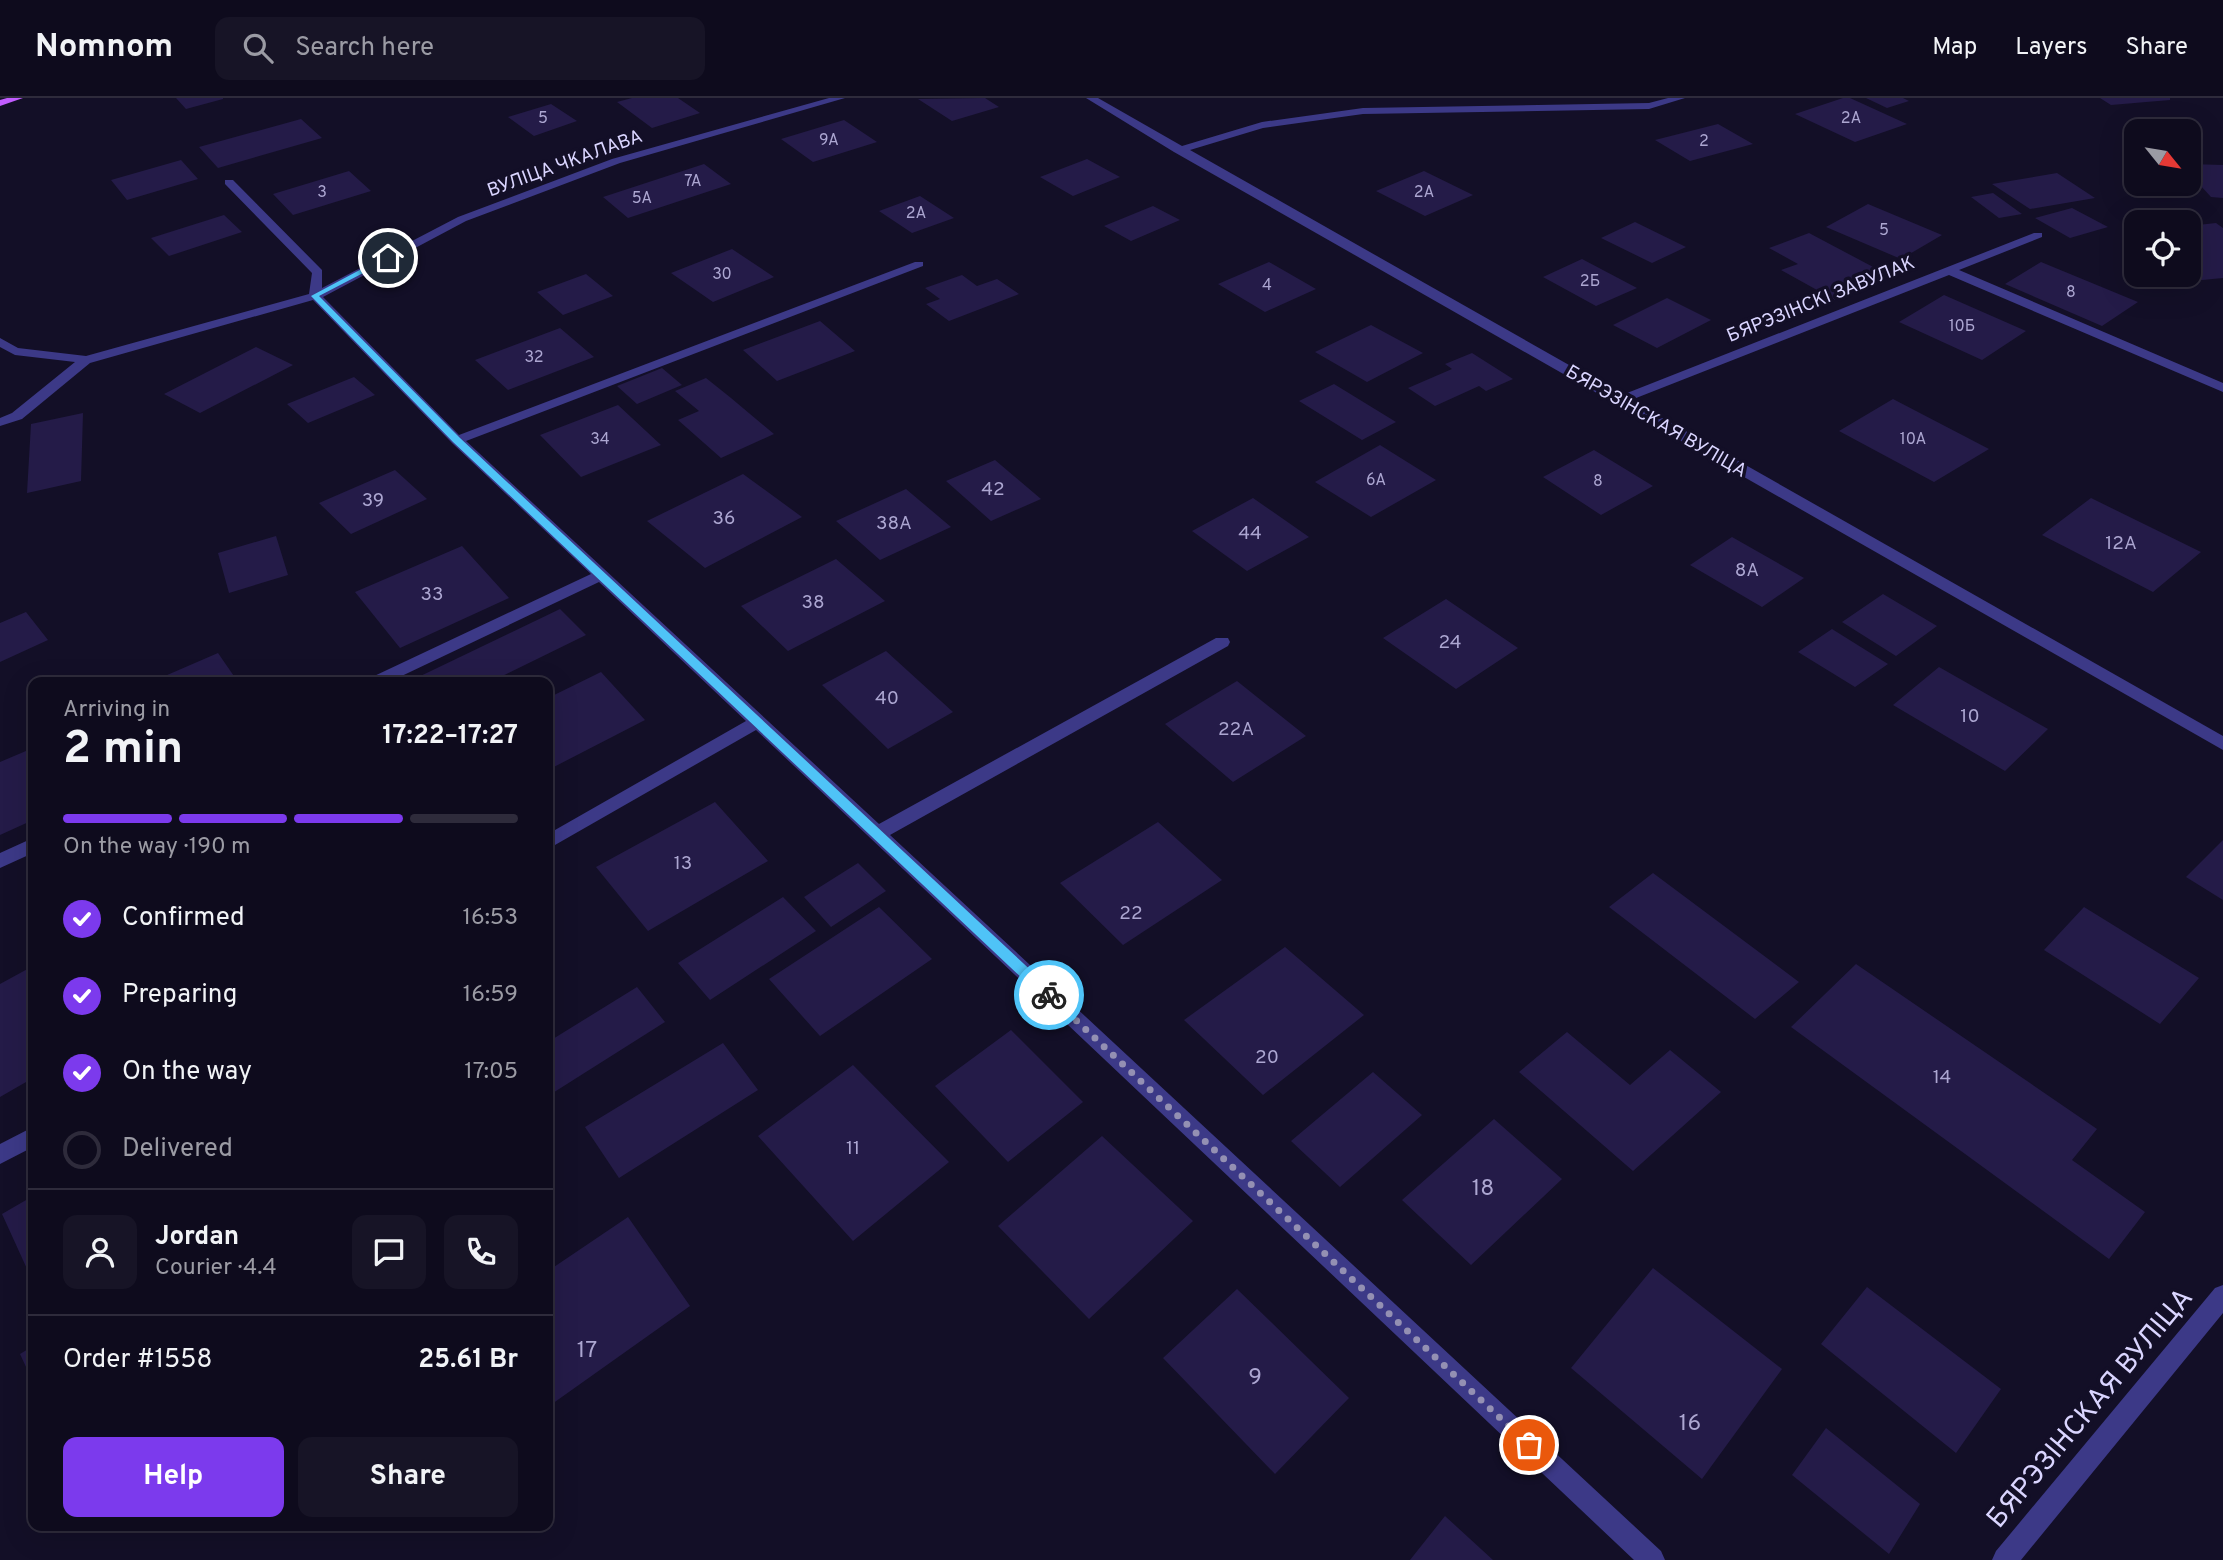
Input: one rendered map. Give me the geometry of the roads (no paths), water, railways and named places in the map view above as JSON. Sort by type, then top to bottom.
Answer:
[{"type":"main road","points":[[0,103],[18,98]]},
{"type":"street","name":"ВУЛІЦА ЧКАЛАВА","points":[[86,360],[314,296],[463,219],[616,161],[839,98]]},
{"type":"street","name":"БЯРЭЗІНСКАЯ ВУЛІЦА","points":[[1091,98],[2223,744]]},
{"type":"street","points":[[1178,150],[1262,125],[1363,111],[1649,106],[1680,98]]},
{"type":"street","points":[[229,182],[318,272],[314,296],[457,440],[1651,1560]]},
{"type":"street","name":"БЯРЭЗІНСКІ ЗАВУЛАК","points":[[1618,401],[2038,235]]},
{"type":"street","points":[[457,440],[919,264]]},
{"type":"street","points":[[1948,270],[2223,387]]},
{"type":"street","points":[[0,342],[15,351],[86,360]]},
{"type":"street","points":[[0,422],[17,416],[86,360]]},
{"type":"street","points":[[387,677],[601,575]]},
{"type":"street","points":[[876,834],[1222,642]]},
{"type":"street","points":[[553,839],[757,722]]},
{"type":"street","points":[[0,861],[28,847]]},
{"type":"street","points":[[0,1155],[28,1139]]},
{"type":"street","name":"БЯРЭЗІНСКАЯ ВУЛІЦА","points":[[2005,1560],[2223,1296]]}]
